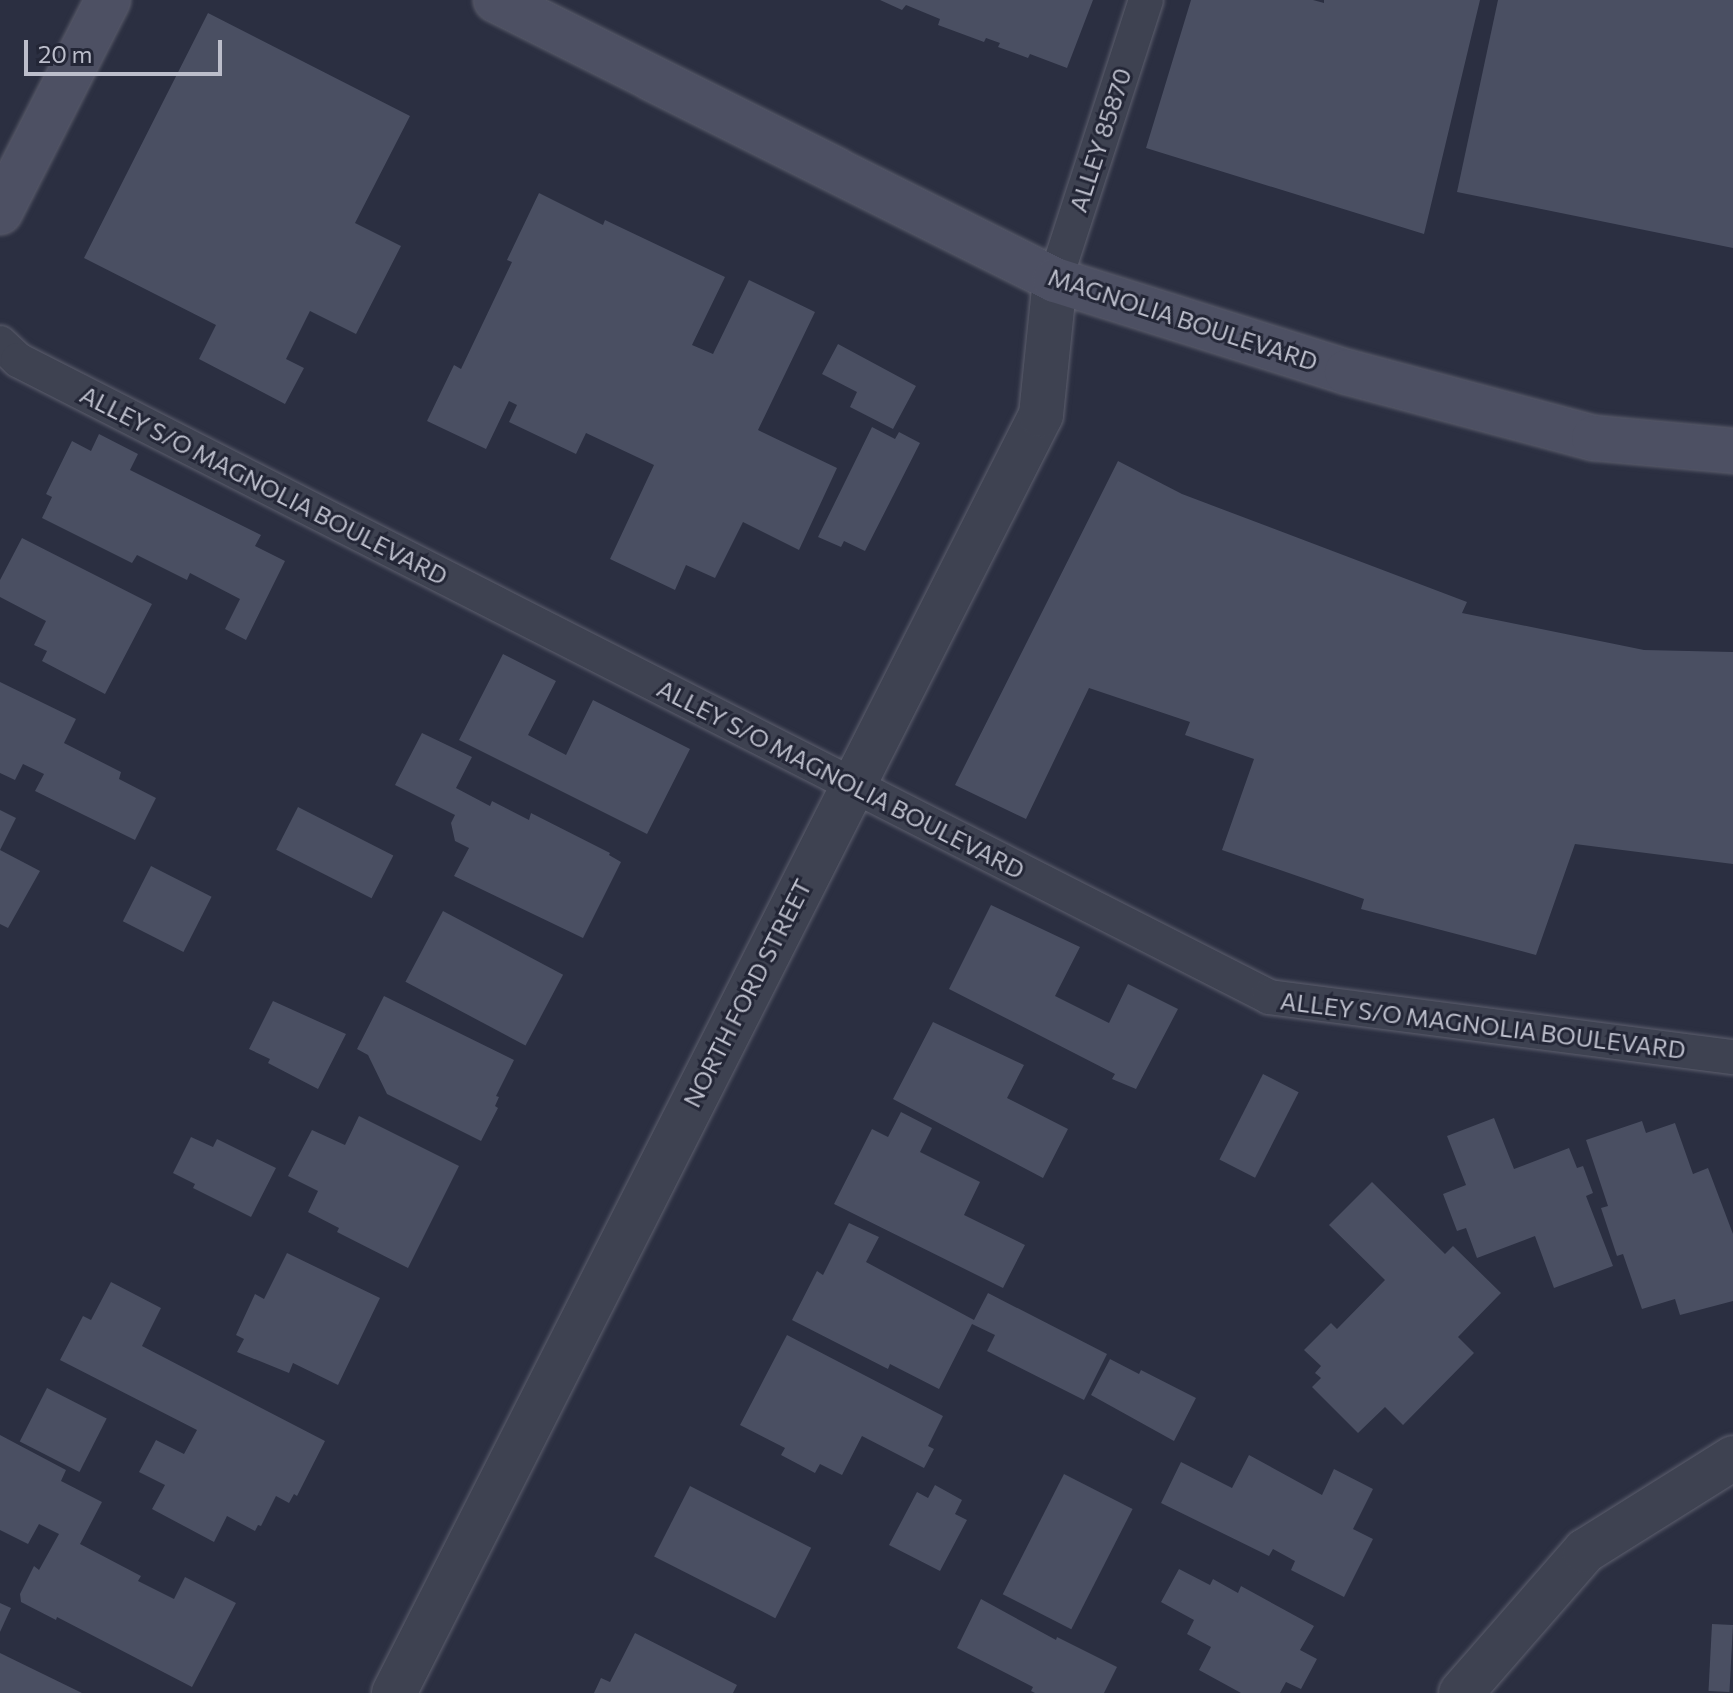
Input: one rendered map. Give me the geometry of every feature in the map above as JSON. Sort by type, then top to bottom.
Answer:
[{"type":"main road","points":[[0,212],[108,0]]},
{"type":"main road","name":"MAGNOLIA BOULEVARD","points":[[496,0],[1055,280],[1347,372],[1594,438],[1733,451]]},
{"type":"street","name":"NORTH FORD STREET","points":[[394,1693],[1041,415],[1055,280]]},
{"type":"street","points":[[1461,1693],[1585,1551],[1733,1458]]},
{"type":"lane","name":"ALLEY 85870","points":[[1055,280],[1146,0]]},
{"type":"lane","name":"ALLEY S/O MAGNOLIA BOULEVARD","points":[[0,343],[18,360],[1269,997],[1733,1057]]},
{"type":"building","points":[[880,0],[1093,0],[1067,68],[1030,54],[1028,58],[998,47],[1000,43],[986,38],[984,42],[938,25],[940,19],[906,5],[902,10]]},
{"type":"building","points":[[1191,0],[1313,0],[1324,3],[1324,0],[1480,0],[1424,234],[1146,148]]},
{"type":"building","points":[[1498,0],[1733,0],[1733,248],[1457,192]]},
{"type":"building","points":[[208,13],[410,116],[355,223],[401,246],[356,334],[310,311],[286,359],[304,368],[285,404],[199,359],[216,325],[84,258]]},
{"type":"building","points":[[539,193],[603,225],[605,220],[725,277],[692,345],[713,354],[749,280],[815,312],[758,430],[837,468],[799,550],[743,522],[715,578],[686,565],[675,590],[610,559],[654,465],[586,433],[576,454],[509,422],[517,405],[509,401],[486,449],[427,421],[454,365],[461,369],[512,262],[507,260]]},
{"type":"building","points":[[838,344],[916,386],[893,429],[850,407],[857,392],[822,374]]},
{"type":"building","points":[[872,427],[895,439],[899,432],[920,443],[865,551],[844,541],[841,547],[818,537]]},
{"type":"building","points":[[99,434],[138,454],[130,470],[261,535],[255,546],[285,561],[246,640],[225,629],[240,599],[190,573],[187,580],[137,555],[132,563],[42,518],[52,497],[46,494],[72,441],[91,451]]},
{"type":"building","points":[[1118,461],[1182,494],[1467,602],[1462,613],[1644,650],[1733,652],[1733,864],[1575,844],[1536,955],[1361,909],[1364,899],[1222,850],[1254,759],[1185,735],[1190,722],[1089,688],[1026,819],[955,785]]},
{"type":"building","points":[[22,538],[152,604],[105,694],[42,661],[47,651],[34,645],[46,621],[0,597],[0,580]]},
{"type":"building","points":[[503,654],[556,681],[528,735],[566,755],[593,700],[690,749],[647,834],[459,740]]},
{"type":"building","points":[[0,682],[76,719],[64,743],[121,772],[119,779],[156,798],[135,840],[35,791],[44,774],[23,764],[15,780],[0,773]]},
{"type":"building","points":[[422,733],[472,757],[456,788],[490,806],[492,801],[529,820],[531,813],[610,853],[621,862],[583,938],[454,876],[469,848],[455,841],[451,823],[455,815],[395,785]]},
{"type":"building","points":[[298,807],[393,856],[372,898],[276,850]]},
{"type":"building","points":[[0,810],[16,818],[0,850]]},
{"type":"building","points":[[0,850],[40,871],[8,928],[0,924]]},
{"type":"building","points":[[151,866],[212,897],[183,952],[123,921]]},
{"type":"building","points":[[991,905],[1080,947],[1055,996],[1109,1023],[1128,984],[1178,1009],[1136,1089],[1112,1079],[1115,1074],[949,989]]},
{"type":"building","points":[[443,911],[563,975],[526,1045],[405,982]]},
{"type":"building","points":[[384,996],[514,1060],[496,1096],[499,1097],[495,1106],[498,1108],[481,1141],[387,1094],[368,1055],[357,1049]]},
{"type":"building","points":[[273,1001],[346,1034],[318,1089],[268,1063],[270,1059],[249,1049]]},
{"type":"building","points":[[933,1022],[1024,1065],[1007,1098],[1068,1129],[1043,1178],[893,1099]]},
{"type":"building","points":[[1263,1074],[1299,1092],[1255,1178],[1219,1160]]},
{"type":"building","points":[[901,1112],[932,1128],[920,1152],[980,1182],[964,1215],[1025,1245],[1003,1288],[834,1204],[872,1129],[888,1137]]},
{"type":"building","points":[[359,1116],[459,1166],[408,1268],[337,1232],[339,1228],[308,1212],[318,1191],[288,1176],[312,1130],[345,1145]]},
{"type":"building","points":[[1494,1118],[1514,1169],[1569,1148],[1577,1168],[1583,1166],[1593,1193],[1586,1196],[1613,1266],[1554,1288],[1535,1236],[1477,1258],[1466,1228],[1457,1231],[1443,1194],[1466,1185],[1447,1136]]},
{"type":"building","points":[[1642,1121],[1646,1133],[1675,1123],[1693,1174],[1708,1168],[1733,1234],[1733,1301],[1680,1315],[1675,1299],[1642,1309],[1623,1254],[1617,1256],[1601,1208],[1608,1206],[1586,1140]]},
{"type":"building","points":[[191,1137],[213,1147],[217,1139],[276,1168],[251,1217],[193,1188],[195,1184],[173,1173]]},
{"type":"building","points":[[1372,1182],[1445,1254],[1453,1246],[1501,1293],[1458,1337],[1474,1353],[1403,1425],[1385,1407],[1358,1433],[1312,1387],[1321,1378],[1315,1373],[1321,1366],[1304,1350],[1331,1323],[1337,1329],[1385,1280],[1329,1225]]},
{"type":"building","points":[[849,1223],[879,1237],[866,1262],[974,1320],[988,1293],[1107,1354],[1084,1400],[987,1351],[995,1335],[972,1324],[939,1389],[890,1364],[888,1369],[792,1320],[817,1271],[823,1275]]},
{"type":"building","points":[[287,1253],[380,1298],[338,1385],[293,1363],[289,1373],[237,1352],[244,1339],[236,1335],[255,1294],[264,1299]]},
{"type":"building","points":[[111,1282],[161,1308],[142,1346],[325,1441],[297,1496],[294,1494],[289,1503],[276,1496],[261,1526],[258,1525],[255,1531],[227,1516],[214,1542],[152,1509],[165,1485],[139,1472],[156,1440],[184,1454],[197,1430],[60,1360],[83,1316],[91,1320]]},
{"type":"building","points":[[787,1335],[943,1416],[928,1446],[934,1449],[924,1468],[862,1436],[842,1475],[820,1464],[815,1473],[781,1455],[785,1448],[740,1425]]},
{"type":"building","points":[[1110,1359],[1139,1374],[1141,1370],[1196,1398],[1174,1441],[1091,1395]]},
{"type":"building","points":[[47,1388],[107,1418],[79,1472],[20,1441]]},
{"type":"building","points":[[0,1435],[66,1470],[61,1481],[102,1502],[80,1544],[141,1576],[138,1581],[174,1599],[185,1577],[236,1603],[192,1687],[57,1617],[56,1620],[21,1602],[20,1594],[34,1566],[39,1570],[59,1534],[39,1524],[28,1544],[0,1530]]},
{"type":"building","points":[[1249,1455],[1322,1495],[1334,1469],[1373,1489],[1353,1529],[1373,1539],[1344,1597],[1291,1570],[1295,1561],[1273,1549],[1269,1556],[1161,1503],[1181,1462],[1232,1488]]},
{"type":"building","points":[[1064,1474],[1133,1509],[1071,1629],[1003,1594]]},
{"type":"building","points":[[935,1485],[962,1500],[955,1514],[967,1520],[940,1571],[889,1545],[917,1492],[928,1498]]},
{"type":"building","points":[[690,1486],[811,1548],[775,1618],[654,1556]]},
{"type":"building","points":[[1179,1569],[1210,1585],[1213,1579],[1238,1593],[1241,1586],[1314,1626],[1300,1650],[1317,1659],[1301,1689],[1286,1682],[1280,1693],[1241,1693],[1199,1670],[1211,1647],[1187,1634],[1194,1620],[1161,1602]]},
{"type":"building","points":[[981,1599],[1056,1640],[1057,1637],[1117,1667],[1104,1693],[1035,1693],[1031,1691],[1033,1687],[957,1648]]},
{"type":"building","points":[[0,1603],[11,1608],[0,1632]]},
{"type":"building","points":[[1712,1624],[1733,1625],[1729,1692],[1708,1691]]},
{"type":"building","points":[[635,1633],[737,1685],[733,1693],[594,1693],[601,1678],[610,1682]]},
{"type":"building","points":[[0,1653],[82,1693],[0,1693]]}]
